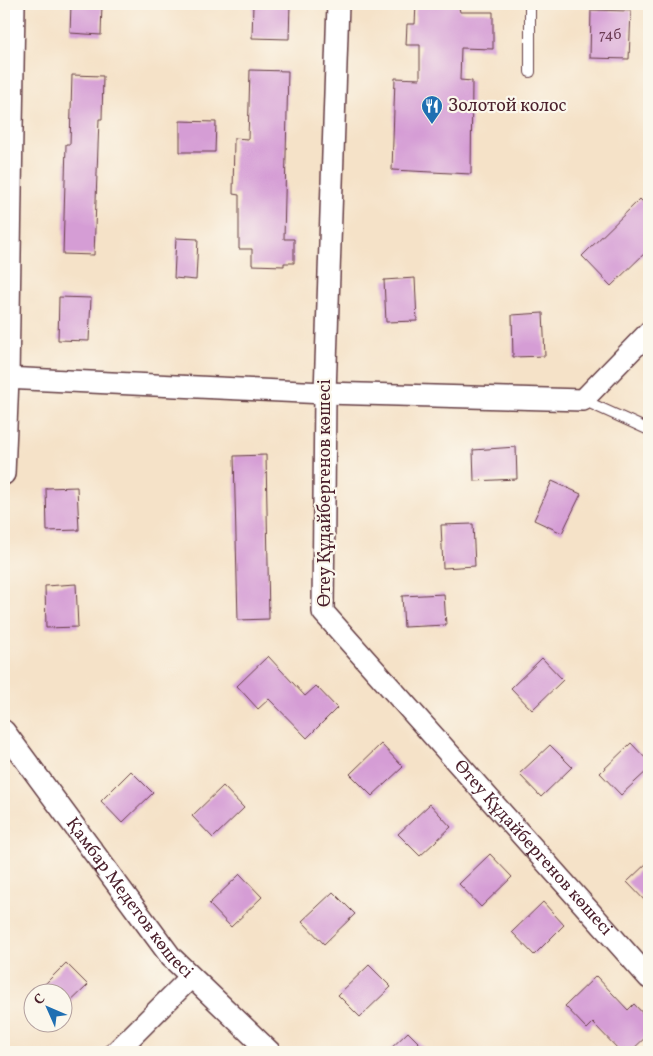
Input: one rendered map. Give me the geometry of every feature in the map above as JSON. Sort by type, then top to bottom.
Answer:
[{"type":"street","points":[[4,474],[14,4]]},
{"type":"street","name":"Өтеу Құдайбергенов көшесі","points":[[338,4],[325,394],[323,612],[649,978]]},
{"type":"street","points":[[6,378],[325,394],[583,400],[649,332]]},
{"type":"street","name":"Қамбар Медетов көшесі","points":[[4,731],[171,958],[270,1052]]},
{"type":"street","points":[[116,1052],[192,977]]},
{"type":"lane","points":[[530,4],[530,72]]},
{"type":"lane","points":[[583,400],[649,430]]},
{"type":"building","points":[[71,4],[102,4],[101,35],[70,33]]},
{"type":"building","points":[[253,4],[290,4],[289,39],[252,38]]},
{"type":"building","name":"Золотой колос","points":[[416,4],[458,4],[460,12],[493,12],[493,49],[461,48],[460,80],[472,81],[471,174],[392,170],[395,78],[420,79],[420,45],[406,45],[407,24],[415,24]]},
{"type":"building","points":[[591,10],[631,11],[629,59],[590,58]]},
{"type":"building","points":[[250,70],[288,71],[284,239],[294,239],[294,263],[284,263],[284,266],[252,265],[252,249],[239,249],[239,195],[233,194],[234,138],[248,139]]},
{"type":"building","points":[[72,75],[103,76],[102,119],[99,119],[94,255],[63,254],[66,144],[70,144]]},
{"type":"building","points":[[180,121],[216,122],[215,152],[180,152]]},
{"type":"building","points":[[640,199],[649,208],[649,249],[611,286],[582,256]]},
{"type":"building","points":[[176,238],[198,239],[196,280],[174,278]]},
{"type":"building","points":[[415,278],[417,321],[386,322],[384,280]]},
{"type":"building","points":[[59,297],[91,298],[89,341],[58,340]]},
{"type":"building","points":[[543,313],[545,356],[513,357],[512,315]]},
{"type":"building","points":[[516,447],[517,479],[474,481],[473,450]]},
{"type":"building","points":[[266,455],[269,619],[238,620],[234,456]]},
{"type":"building","points":[[552,481],[581,494],[562,533],[534,520]]},
{"type":"building","points":[[77,487],[79,530],[47,531],[46,488]]},
{"type":"building","points":[[473,524],[475,566],[443,568],[441,525]]},
{"type":"building","points":[[76,584],[78,627],[46,628],[45,586]]},
{"type":"building","points":[[444,594],[446,625],[404,627],[402,596]]},
{"type":"building","points":[[268,656],[305,696],[316,686],[337,708],[307,738],[269,699],[258,709],[237,686]]},
{"type":"building","points":[[542,658],[563,680],[532,710],[511,688]]},
{"type":"building","points":[[631,743],[649,762],[649,769],[621,795],[600,773]]},
{"type":"building","points":[[381,744],[403,767],[372,796],[350,774]]},
{"type":"building","points":[[550,745],[572,767],[541,797],[519,774]]},
{"type":"building","points":[[131,771],[153,793],[122,823],[101,801]]},
{"type":"building","points":[[223,786],[244,808],[213,838],[192,816]]},
{"type":"building","points":[[430,804],[451,827],[420,856],[398,834]]},
{"type":"building","points":[[490,854],[512,877],[481,907],[459,884]]},
{"type":"building","points":[[649,861],[649,905],[627,882]]},
{"type":"building","points":[[240,874],[262,897],[231,927],[209,904]]},
{"type":"building","points":[[333,892],[355,914],[324,944],[302,921]]},
{"type":"building","points":[[543,902],[564,925],[534,955],[512,932]]},
{"type":"building","points":[[66,963],[88,985],[72,1000],[72,984],[45,984]]},
{"type":"building","points":[[369,965],[391,987],[360,1017],[338,995]]},
{"type":"building","points":[[596,976],[628,1010],[634,1004],[649,1020],[649,1034],[630,1052],[621,1052],[593,1023],[587,1029],[565,1006]]},
{"type":"building","points":[[408,1032],[428,1052],[387,1052]]},
{"type":"place","name":"Золотой колос","points":[[432,125]]}]
